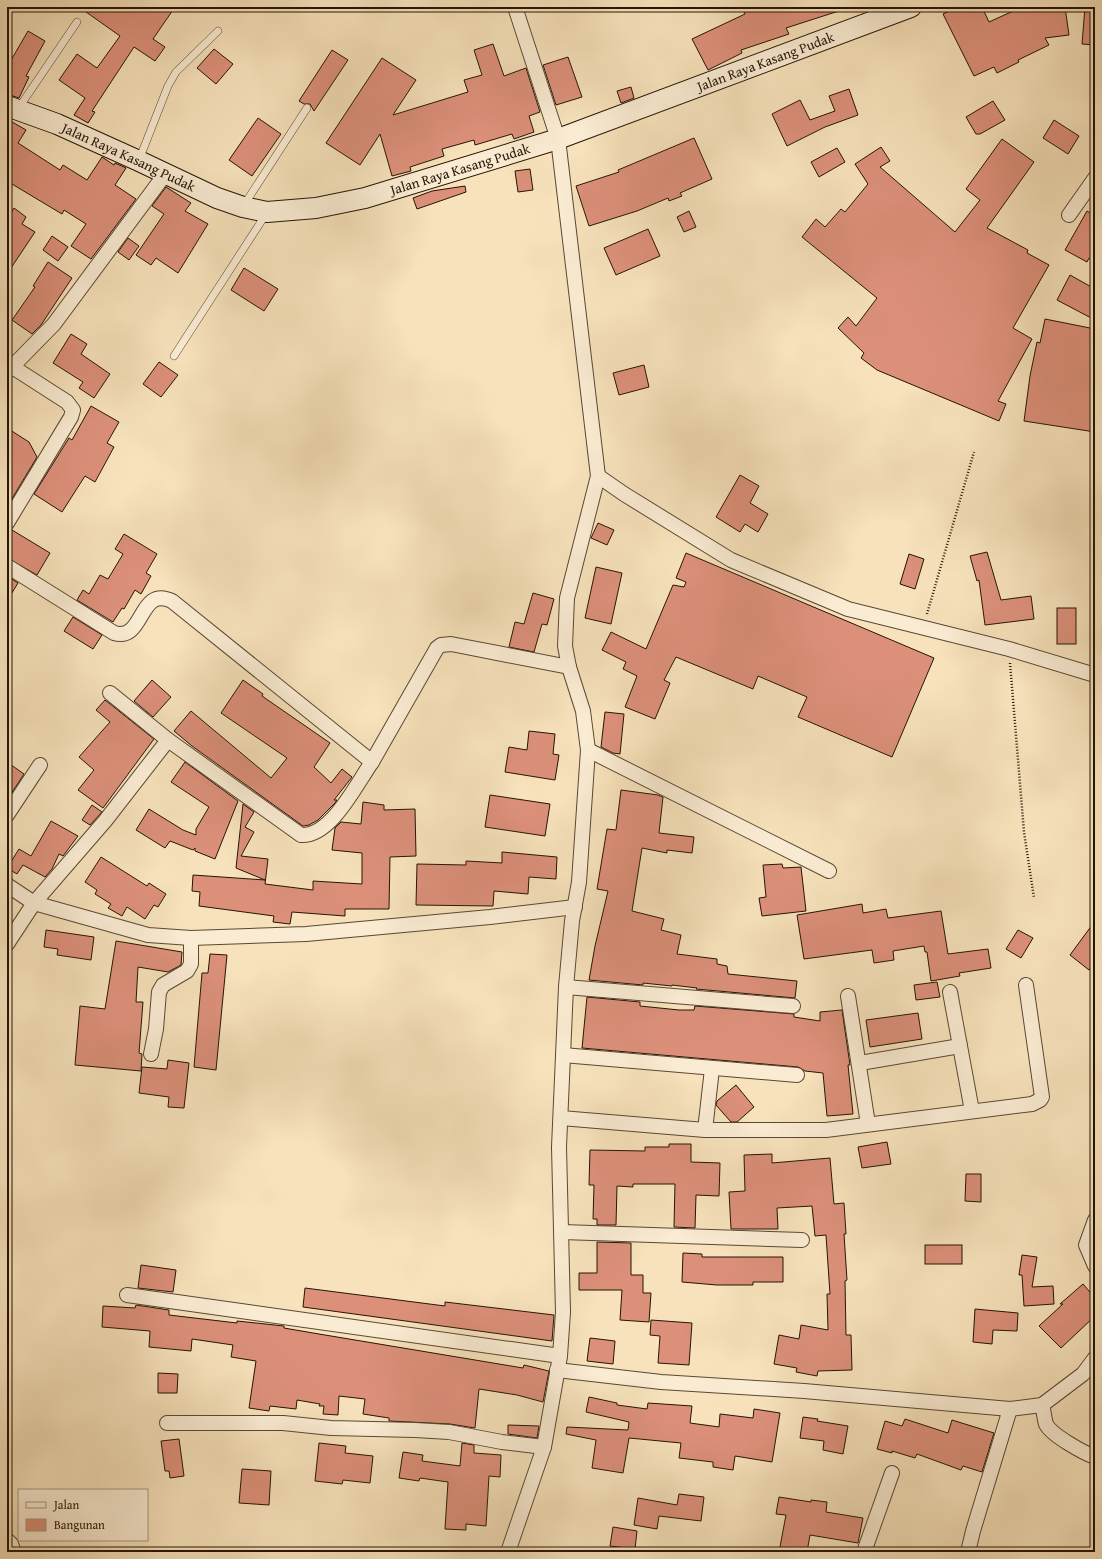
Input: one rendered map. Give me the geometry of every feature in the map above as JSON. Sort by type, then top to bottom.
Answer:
[{"type":"street","points":[[508,1552],[544,1446],[559,1363],[563,1312],[559,1147],[566,987],[579,882],[588,750],[583,711],[569,667],[565,646],[567,598],[598,476],[558,139],[515,7]]},
{"type":"street","name":"Jalan Raya Kasang Pudak","points":[[12,108],[57,124],[166,173],[217,198],[243,207],[267,212],[316,208],[365,198],[558,139],[911,7]]},
{"type":"street","points":[[7,523],[71,417],[73,410],[67,402],[9,369],[54,324],[166,173]]},
{"type":"street","points":[[1069,215],[1095,178]]},
{"type":"street","points":[[598,476],[624,494],[731,560],[848,609],[1009,649],[1095,675]]},
{"type":"street","points":[[7,566],[114,633],[126,633],[135,626],[151,601],[157,597],[163,596],[172,601],[372,762]]},
{"type":"street","points":[[110,693],[168,740],[301,835],[313,834],[322,829],[346,802],[372,762],[437,648],[441,645],[451,644],[569,667]]},
{"type":"street","points":[[7,944],[34,903],[106,822],[168,740]]},
{"type":"street","points":[[588,750],[829,871]]},
{"type":"street","points":[[7,815],[40,765]]},
{"type":"street","points":[[7,885],[34,903],[148,935],[191,938],[314,933],[490,918],[575,907]]},
{"type":"street","points":[[151,1054],[156,1029],[159,992],[163,985],[187,971],[191,964],[191,938]]},
{"type":"street","points":[[561,1118],[705,1130],[826,1130],[1032,1104],[1040,1100],[1042,1097],[1026,984]]},
{"type":"street","points":[[566,987],[793,1006]]},
{"type":"street","points":[[950,992],[972,1111]]},
{"type":"street","points":[[848,996],[860,1063],[868,1124]]},
{"type":"street","points":[[860,1063],[960,1046]]},
{"type":"street","points":[[563,1055],[712,1069],[797,1074]]},
{"type":"street","points":[[705,1130],[712,1069]]},
{"type":"street","points":[[1095,1220],[1086,1245],[1095,1266]]},
{"type":"street","points":[[562,1232],[802,1240]]},
{"type":"street","points":[[127,1294],[559,1363],[661,1382],[804,1391],[1010,1409],[1042,1405],[1083,1374],[1095,1358]]},
{"type":"street","points":[[1042,1405],[1047,1424],[1051,1430],[1061,1438],[1095,1457]]},
{"type":"street","points":[[968,1552],[1010,1409]]},
{"type":"street","points":[[167,1423],[283,1423],[331,1428],[449,1432],[502,1442],[544,1446]]},
{"type":"street","points":[[864,1552],[892,1473]]},
{"type":"street","points":[[7,1540],[11,1544],[14,1552]]},
{"type":"lane","points":[[12,108],[77,22]]},
{"type":"lane","points":[[139,161],[168,86],[176,72],[218,31]]},
{"type":"lane","points":[[243,207],[308,108]]},
{"type":"lane","points":[[174,356],[267,212]]},
{"type":"path","points":[[923,628],[974,452]]},
{"type":"path","points":[[1009,649],[1024,832],[1034,898]]},
{"type":"building","points":[[79,7],[175,7],[153,39],[165,47],[155,61],[134,47],[92,111],[95,112],[88,123],[74,115],[85,98],[59,80],[77,54],[97,68],[120,36]]},
{"type":"building","points":[[742,7],[842,7],[842,10],[786,28],[789,34],[741,50],[742,53],[708,70],[692,39],[745,14]]},
{"type":"building","points":[[958,7],[982,7],[989,22],[1022,7],[1065,7],[1069,35],[1045,38],[1049,45],[1018,60],[1019,62],[997,73],[994,67],[974,76],[943,14]]},
{"type":"building","points":[[1085,7],[1095,7],[1095,45],[1082,44]]},
{"type":"building","points":[[28,31],[45,41],[26,76],[29,77],[19,98],[7,94],[7,73],[12,63],[10,62]]},
{"type":"building","points":[[493,44],[504,76],[526,68],[540,112],[529,116],[534,132],[514,139],[512,134],[475,145],[474,140],[442,149],[444,156],[410,167],[411,171],[392,176],[380,134],[360,165],[326,143],[382,58],[416,80],[393,115],[468,92],[464,80],[482,75],[474,50]]},
{"type":"building","points":[[214,49],[233,64],[216,84],[197,68]]},
{"type":"building","points":[[332,50],[348,60],[314,111],[310,104],[304,104],[299,101]]},
{"type":"building","points":[[568,57],[582,97],[556,105],[543,65]]},
{"type":"building","points":[[631,87],[634,98],[621,103],[617,91]]},
{"type":"building","points":[[849,89],[858,115],[825,127],[787,146],[772,114],[800,100],[810,120],[835,111],[829,96]]},
{"type":"building","points":[[993,101],[1005,120],[980,134],[976,134],[966,117]]},
{"type":"building","points":[[258,118],[281,134],[252,176],[229,160]]},
{"type":"building","points":[[7,119],[26,130],[18,143],[60,170],[63,165],[87,180],[102,157],[114,165],[115,163],[126,168],[115,185],[136,199],[91,259],[71,246],[86,224],[64,210],[62,214],[7,181]]},
{"type":"building","points":[[1054,120],[1079,136],[1068,154],[1043,138]]},
{"type":"building","points":[[694,138],[712,179],[680,193],[682,196],[669,201],[668,198],[637,211],[589,226],[576,186],[619,172],[618,170]]},
{"type":"building","points":[[1002,139],[1034,162],[987,228],[1028,250],[1027,253],[1049,265],[1013,328],[1032,339],[998,401],[1006,404],[999,421],[877,370],[861,358],[864,353],[838,328],[848,317],[856,326],[877,298],[802,237],[816,219],[825,227],[841,209],[845,212],[868,184],[855,164],[881,147],[890,161],[880,167],[955,232],[980,200],[966,189]]},
{"type":"building","points":[[837,148],[845,162],[819,177],[811,162]]},
{"type":"building","points":[[530,169],[533,190],[518,192],[515,171]]},
{"type":"building","points":[[465,186],[466,192],[417,209],[413,198],[432,191]]},
{"type":"building","points":[[166,187],[191,203],[185,211],[208,224],[178,273],[156,258],[151,265],[136,255],[164,214],[152,206]]},
{"type":"building","points":[[14,208],[26,217],[22,224],[35,232],[7,274],[7,219]]},
{"type":"building","points":[[689,211],[696,227],[684,232],[677,217]]},
{"type":"building","points":[[1087,211],[1095,216],[1095,261],[1089,258],[1087,262],[1065,250]]},
{"type":"building","points":[[648,229],[660,256],[616,275],[604,248]]},
{"type":"building","points":[[52,236],[68,247],[58,261],[43,250]]},
{"type":"building","points":[[128,238],[139,246],[129,260],[118,252]]},
{"type":"building","points":[[48,262],[72,278],[41,325],[32,334],[12,320],[35,287],[33,286]]},
{"type":"building","points":[[244,268],[278,289],[264,311],[231,290]]},
{"type":"building","points":[[1070,275],[1095,289],[1095,320],[1057,300]]},
{"type":"building","points":[[1045,319],[1095,329],[1095,432],[1024,421],[1030,376],[1037,342],[1040,343]]},
{"type":"building","points":[[71,334],[87,344],[81,354],[110,374],[94,398],[79,388],[83,382],[53,363]]},
{"type":"building","points":[[159,362],[178,375],[161,397],[143,384]]},
{"type":"building","points":[[644,365],[649,387],[619,395],[613,373]]},
{"type":"building","points":[[91,406],[119,422],[107,443],[114,447],[95,482],[85,476],[62,512],[34,494],[69,438],[72,440]]},
{"type":"building","points":[[7,428],[29,442],[37,457],[7,507]]},
{"type":"building","points":[[740,475],[759,486],[750,503],[768,514],[758,532],[745,524],[740,532],[716,517]]},
{"type":"building","points":[[598,523],[614,530],[607,545],[591,538]]},
{"type":"building","points":[[12,530],[50,553],[37,575],[7,558],[7,531]]},
{"type":"building","points":[[124,534],[157,554],[146,573],[151,576],[141,594],[135,590],[124,609],[122,608],[113,622],[77,600],[83,590],[89,594],[100,575],[108,579],[123,554],[115,549]]},
{"type":"building","points":[[987,552],[1001,600],[1031,596],[1034,619],[985,625],[979,580],[977,581],[970,556]]},
{"type":"building","points":[[686,553],[934,658],[892,757],[798,717],[807,697],[758,676],[753,689],[676,657],[664,680],[670,683],[655,719],[625,707],[637,676],[623,669],[626,662],[602,650],[611,632],[646,649],[673,585],[684,587],[686,582],[676,578]]},
{"type":"building","points":[[909,554],[924,559],[915,589],[900,584]]},
{"type":"building","points":[[596,567],[622,573],[611,624],[585,618]]},
{"type":"building","points":[[7,576],[18,583],[7,601]]},
{"type":"building","points":[[533,593],[554,599],[547,625],[542,624],[534,652],[509,647],[515,622],[524,624]]},
{"type":"building","points":[[1057,608],[1076,608],[1076,644],[1057,644]]},
{"type":"building","points":[[73,617],[102,635],[93,649],[64,631]]},
{"type":"building","points":[[152,680],[171,697],[153,717],[134,701]]},
{"type":"building","points":[[243,680],[263,694],[262,696],[330,743],[314,767],[331,783],[342,769],[352,777],[334,800],[337,800],[335,803],[318,820],[309,825],[303,826],[192,746],[174,731],[191,711],[271,778],[287,758],[221,713]]},
{"type":"building","points":[[105,700],[154,739],[103,808],[78,790],[94,770],[79,757],[110,722],[96,710]]},
{"type":"building","points":[[605,712],[624,714],[620,754],[613,753],[601,747]]},
{"type":"building","points":[[529,731],[555,734],[553,754],[559,755],[555,780],[505,772],[509,747],[527,750]]},
{"type":"building","points":[[7,762],[24,774],[7,800]]},
{"type":"building","points":[[185,762],[238,801],[215,859],[195,851],[195,848],[193,850],[170,841],[165,848],[136,830],[149,809],[183,830],[196,835],[196,829],[209,807],[171,782]]},
{"type":"building","points":[[621,790],[663,797],[659,833],[694,837],[692,853],[667,850],[667,853],[642,848],[632,911],[664,919],[661,930],[681,935],[677,954],[717,959],[717,964],[727,966],[728,974],[797,981],[795,998],[696,989],[697,988],[672,985],[643,983],[643,985],[589,980],[595,946],[608,891],[597,889],[607,829],[616,830]]},
{"type":"building","points":[[490,795],[550,804],[545,836],[485,827]]},
{"type":"building","points":[[363,802],[384,805],[384,810],[415,809],[416,856],[390,857],[389,909],[345,909],[345,916],[292,912],[290,924],[273,922],[274,916],[199,906],[200,892],[192,891],[193,875],[265,880],[236,868],[243,804],[254,812],[245,827],[254,832],[241,856],[268,859],[265,884],[313,890],[313,881],[362,884],[362,853],[332,850],[335,828],[341,822],[361,824]]},
{"type":"building","points":[[92,805],[102,812],[90,825],[82,820]]},
{"type":"building","points":[[51,821],[78,836],[63,856],[59,854],[52,869],[45,877],[23,865],[17,874],[7,868],[19,849],[31,856]]},
{"type":"building","points":[[502,852],[557,857],[556,879],[529,877],[528,894],[494,891],[493,906],[416,905],[417,864],[466,865],[466,861],[502,863]]},
{"type":"building","points":[[101,857],[147,886],[149,883],[166,894],[158,907],[154,905],[145,919],[127,907],[122,916],[108,908],[111,904],[95,894],[97,890],[85,882]]},
{"type":"building","points":[[782,864],[783,868],[801,867],[806,911],[762,916],[759,898],[766,897],[763,865]]},
{"type":"building","points":[[862,904],[863,913],[886,909],[888,918],[941,911],[948,954],[988,949],[991,968],[959,973],[960,976],[931,981],[927,952],[925,952],[924,946],[893,951],[894,960],[874,963],[872,950],[804,959],[797,915]]},
{"type":"building","points":[[1095,921],[1095,962],[1089,970],[1070,955]]},
{"type":"building","points":[[46,930],[94,937],[91,960],[57,955],[58,949],[44,947]]},
{"type":"building","points":[[1018,930],[1033,938],[1021,958],[1006,949]]},
{"type":"building","points":[[116,941],[182,952],[181,965],[168,972],[138,967],[136,1002],[143,1002],[139,1053],[142,1054],[141,1071],[75,1065],[80,1006],[105,1009]]},
{"type":"building","points":[[210,954],[227,955],[216,1070],[194,1067],[202,973],[208,973]]},
{"type":"building","points":[[937,982],[940,997],[916,1000],[914,985]]},
{"type":"building","points":[[587,997],[640,1002],[640,1006],[679,1010],[694,1010],[695,1006],[794,1014],[794,1017],[820,1021],[820,1012],[842,1010],[850,1065],[848,1065],[853,1114],[827,1116],[823,1073],[805,1071],[798,1067],[582,1048]]},
{"type":"building","points":[[918,1013],[922,1039],[870,1047],[866,1020]]},
{"type":"building","points":[[168,1060],[189,1063],[184,1108],[168,1107],[169,1097],[139,1093],[142,1067],[167,1069]]},
{"type":"building","points":[[736,1085],[754,1107],[737,1122],[731,1122],[716,1105],[717,1101]]},
{"type":"building","points":[[887,1142],[891,1164],[862,1168],[858,1147]]},
{"type":"building","points":[[669,1144],[691,1144],[691,1162],[720,1163],[719,1196],[696,1195],[695,1228],[674,1227],[675,1184],[633,1184],[633,1187],[617,1186],[616,1225],[597,1225],[597,1219],[593,1219],[594,1185],[589,1185],[590,1150],[645,1151],[645,1147],[669,1147]]},
{"type":"building","points":[[772,1154],[772,1163],[830,1158],[834,1204],[844,1203],[846,1234],[844,1234],[847,1280],[845,1281],[846,1335],[851,1335],[852,1370],[818,1371],[817,1376],[796,1372],[797,1368],[774,1364],[779,1335],[799,1339],[801,1325],[828,1330],[827,1294],[830,1294],[826,1235],[815,1236],[812,1206],[777,1208],[778,1229],[731,1229],[729,1192],[745,1191],[744,1155]]},
{"type":"building","points":[[966,1174],[981,1174],[981,1202],[965,1201]]},
{"type":"building","points":[[597,1242],[631,1243],[631,1275],[643,1275],[643,1293],[651,1293],[649,1322],[620,1320],[622,1290],[579,1290],[579,1273],[597,1273]]},
{"type":"building","points":[[925,1245],[962,1245],[962,1264],[925,1264]]},
{"type":"building","points":[[683,1253],[702,1254],[702,1257],[783,1257],[783,1282],[753,1282],[753,1285],[717,1285],[682,1282]]},
{"type":"building","points":[[1022,1255],[1037,1257],[1032,1287],[1053,1286],[1054,1304],[1024,1306],[1022,1275],[1019,1275]]},
{"type":"building","points":[[141,1265],[176,1270],[173,1292],[138,1288]]},
{"type":"building","points":[[1083,1284],[1095,1298],[1095,1316],[1061,1348],[1039,1326],[1063,1304],[1060,1304]]},
{"type":"building","points":[[305,1288],[445,1306],[445,1302],[554,1315],[552,1341],[303,1307]]},
{"type":"building","points":[[136,1305],[169,1310],[169,1315],[237,1323],[237,1321],[284,1326],[284,1328],[523,1368],[524,1365],[549,1371],[543,1402],[517,1395],[479,1389],[475,1428],[450,1424],[389,1421],[389,1418],[363,1414],[365,1399],[339,1396],[338,1415],[323,1414],[324,1406],[297,1400],[296,1409],[270,1406],[269,1411],[249,1408],[256,1361],[231,1357],[233,1345],[192,1339],[191,1351],[149,1347],[150,1331],[102,1327],[103,1306],[135,1308]]},
{"type":"building","points":[[975,1309],[1018,1313],[1017,1331],[993,1330],[992,1344],[973,1342]]},
{"type":"building","points":[[651,1320],[692,1323],[689,1365],[658,1363],[660,1336],[650,1335]]},
{"type":"building","points":[[590,1338],[615,1341],[613,1364],[587,1361]]},
{"type":"building","points":[[158,1373],[178,1374],[177,1393],[158,1393]]},
{"type":"building","points":[[589,1397],[617,1403],[617,1405],[647,1409],[648,1403],[692,1406],[690,1423],[719,1427],[720,1414],[753,1418],[754,1409],[780,1413],[772,1462],[735,1456],[733,1470],[713,1467],[713,1462],[679,1458],[681,1443],[629,1438],[623,1473],[592,1468],[596,1440],[566,1434],[567,1427],[628,1430],[629,1422],[586,1412]]},
{"type":"building","points":[[803,1417],[848,1426],[843,1454],[823,1450],[824,1441],[800,1438]]},
{"type":"building","points":[[905,1419],[948,1433],[952,1420],[994,1433],[982,1472],[963,1466],[961,1470],[917,1454],[915,1458],[892,1451],[892,1453],[877,1449],[885,1421],[902,1426]]},
{"type":"building","points":[[508,1425],[539,1426],[537,1438],[508,1434]]},
{"type":"building","points":[[179,1439],[184,1476],[170,1478],[169,1471],[165,1471],[161,1441]]},
{"type":"building","points":[[319,1443],[346,1446],[345,1453],[373,1456],[370,1483],[343,1480],[342,1484],[315,1481]]},
{"type":"building","points":[[462,1443],[474,1445],[474,1453],[501,1455],[500,1477],[489,1476],[486,1526],[466,1524],[466,1530],[445,1529],[448,1482],[420,1478],[419,1481],[399,1478],[403,1452],[423,1455],[422,1461],[460,1466]]},
{"type":"building","points":[[242,1469],[271,1471],[269,1505],[239,1503]]},
{"type":"building","points":[[679,1494],[704,1497],[701,1521],[659,1516],[657,1529],[634,1525],[638,1498],[677,1505]]},
{"type":"building","points":[[779,1497],[811,1502],[811,1500],[827,1502],[826,1512],[863,1518],[858,1543],[810,1535],[807,1552],[779,1552],[786,1515],[776,1514]]},
{"type":"building","points":[[613,1527],[637,1531],[635,1549],[610,1546]]}]
